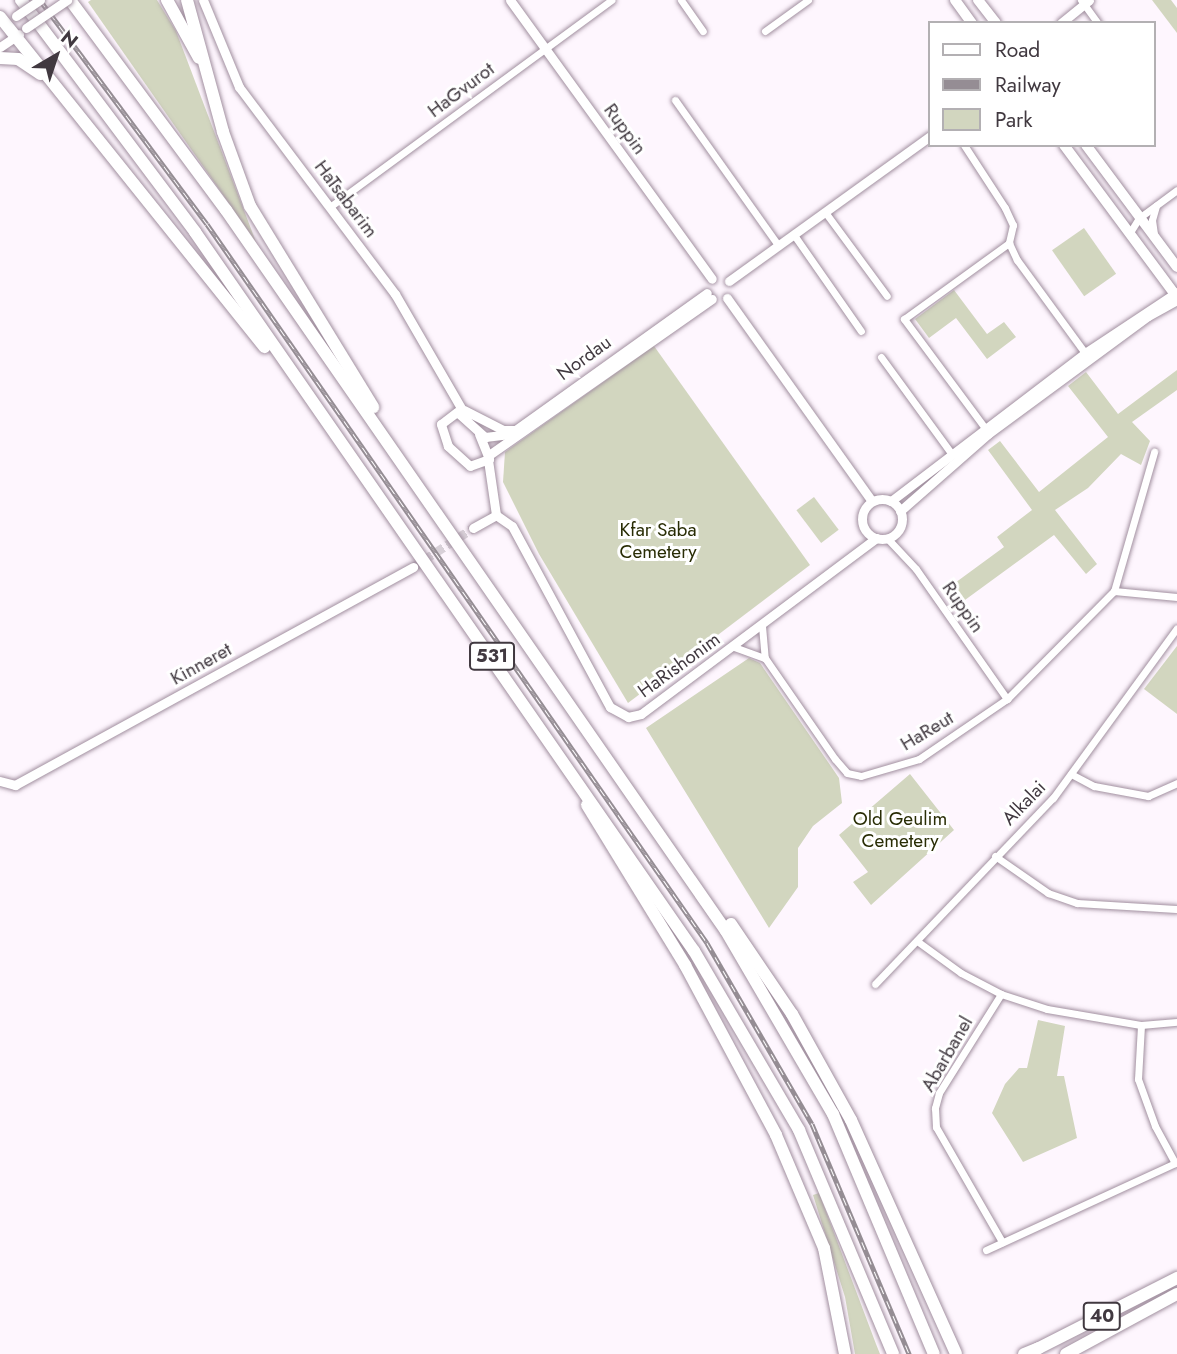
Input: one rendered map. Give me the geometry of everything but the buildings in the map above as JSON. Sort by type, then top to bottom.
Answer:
[{"type":"highway","name":"531","points":[[21,0],[140,156],[651,885],[760,1059],[817,1170],[893,1354]]},
{"type":"highway","name":"531","points":[[68,0],[187,156],[593,733],[726,931],[812,1074],[865,1185],[934,1354]]},
{"type":"highway","points":[[167,0],[199,58],[223,132],[256,217],[425,495]]},
{"type":"highway","points":[[187,0],[223,132]]},
{"type":"highway","points":[[5,21],[374,487]]},
{"type":"highway","points":[[0,58],[18,59],[56,86]]},
{"type":"highway","points":[[527,705],[685,965],[776,1135],[820,1235],[840,1313],[845,1354]]},
{"type":"highway","points":[[593,733],[737,932],[823,1067],[956,1354]]},
{"type":"highway","name":"40","points":[[1025,1354],[1177,1278]]},
{"type":"highway","name":"40","points":[[1066,1354],[1177,1294]]},
{"type":"main road","points":[[956,0],[971,21]]},
{"type":"main road","points":[[978,0],[994,21]]},
{"type":"main road","points":[[1065,147],[1176,296]]},
{"type":"main road","points":[[1087,147],[1177,267]]},
{"type":"street","points":[[5,21],[40,0]]},
{"type":"street","points":[[0,47],[68,0]]},
{"type":"street","name":"HaTsabarim","points":[[203,0],[239,88],[386,282],[479,434],[489,457]]},
{"type":"street","name":"Ruppin","points":[[510,0],[712,279]]},
{"type":"street","name":"HaGvurot","points":[[331,206],[611,0]]},
{"type":"street","points":[[681,0],[703,31]]},
{"type":"street","points":[[765,31],[808,0]]},
{"type":"street","points":[[1063,21],[1084,1],[1097,21]]},
{"type":"street","points":[[676,100],[778,245]]},
{"type":"street","points":[[727,299],[710,296],[712,279],[729,281],[928,137]]},
{"type":"street","points":[[965,147],[1013,225],[1009,243],[904,319],[985,428]]},
{"type":"street","points":[[1129,234],[1139,218],[1177,190]]},
{"type":"street","points":[[1157,205],[1152,220],[1157,242]]},
{"type":"street","points":[[825,212],[887,296]]},
{"type":"street","points":[[794,234],[862,331]]},
{"type":"street","points":[[1009,243],[1085,353]]},
{"type":"street","points":[[729,281],[727,299],[872,501]]},
{"type":"street","name":"Nordau","points":[[479,434],[498,438],[516,430],[710,296]]},
{"type":"street","name":"Nordau","points":[[476,465],[710,296]]},
{"type":"street","points":[[872,501],[891,501],[1085,353],[1176,296]]},
{"type":"street","points":[[900,511],[988,434],[1176,296]]},
{"type":"street","points":[[881,357],[951,453]]},
{"type":"street","points":[[462,409],[503,430],[516,430]]},
{"type":"street","points":[[467,418],[451,414],[441,422],[440,432],[459,460],[476,465],[491,485]]},
{"type":"street","name":"HaReut","points":[[762,626],[765,658],[841,766],[861,776],[919,759],[1007,699],[1114,591],[1154,452]]},
{"type":"street","points":[[473,528],[496,515],[489,457]]},
{"type":"street","points":[[872,501],[862,517],[865,530],[876,538],[887,538],[901,524],[900,511],[891,501]]},
{"type":"street","name":"HaRishonim","points":[[496,515],[512,526],[610,707],[628,717],[641,714],[734,647],[876,538]]},
{"type":"street","name":"Ruppin","points":[[887,538],[916,569],[1007,699]]},
{"type":"street","name":"Kinneret","points":[[2,783],[15,785],[413,567]]},
{"type":"street","points":[[1114,591],[1177,597]]},
{"type":"street","name":"Alkalai","points":[[875,984],[1071,774],[1177,628]]},
{"type":"street","points":[[734,647],[765,658]]},
{"type":"street","points":[[1071,774],[1094,786],[1148,796],[1177,783]]},
{"type":"street","points":[[995,856],[1048,893],[1077,903],[1176,909]]},
{"type":"street","points":[[917,941],[961,973],[1001,995],[1047,1009],[1141,1025],[1177,1022]]},
{"type":"street","name":"Abarbanel","points":[[1001,995],[939,1093],[935,1108],[936,1127],[1002,1242]]},
{"type":"street","points":[[986,1250],[1175,1163],[1155,1126],[1138,1079],[1141,1025]]},
{"type":"green space","points":[[157,0],[176,31],[256,242],[88,2]]},
{"type":"green space","points":[[1152,0],[1171,0],[1177,8],[1177,33]]},
{"type":"green space","points":[[1084,228],[1116,274],[1084,296],[1052,250]]},
{"type":"green space","points":[[954,290],[987,334],[1004,322],[1016,337],[987,359],[956,318],[929,338],[915,319]]},
{"type":"green space","name":"Kfar Saba Cemetery","points":[[654,346],[810,565],[628,703],[539,554],[503,482],[505,452]]},
{"type":"green space","points":[[1177,370],[1177,390],[1132,422],[1150,441],[1141,465],[1121,454],[1088,488],[1055,510],[1097,564],[1086,574],[1054,535],[954,608],[944,591],[1004,547],[997,537],[1032,510],[988,450],[1000,441],[1039,492],[1108,437],[1068,386],[1086,372],[1118,414]]},
{"type":"green space","points":[[814,497],[839,530],[821,543],[796,510]]},
{"type":"green space","points":[[1177,646],[1177,714],[1144,689]]},
{"type":"green space","points":[[749,658],[760,663],[839,778],[842,803],[813,826],[798,848],[798,887],[769,928],[646,728]]},
{"type":"green space","name":"Old Geulim Cemetery","points":[[910,774],[954,830],[871,905],[853,882],[868,872],[839,835]]},
{"type":"green space","points":[[1038,1020],[1065,1026],[1057,1076],[1064,1076],[1077,1138],[1023,1162],[992,1113],[1005,1084],[1019,1068],[1027,1068]]},
{"type":"green space","points":[[819,1193],[880,1354],[855,1354],[845,1297],[813,1195]]},
{"type":"tunnel","points":[[413,567],[473,528]]},
{"type":"railway","points":[[40,0],[207,224],[707,943],[812,1124],[909,1354]]}]
